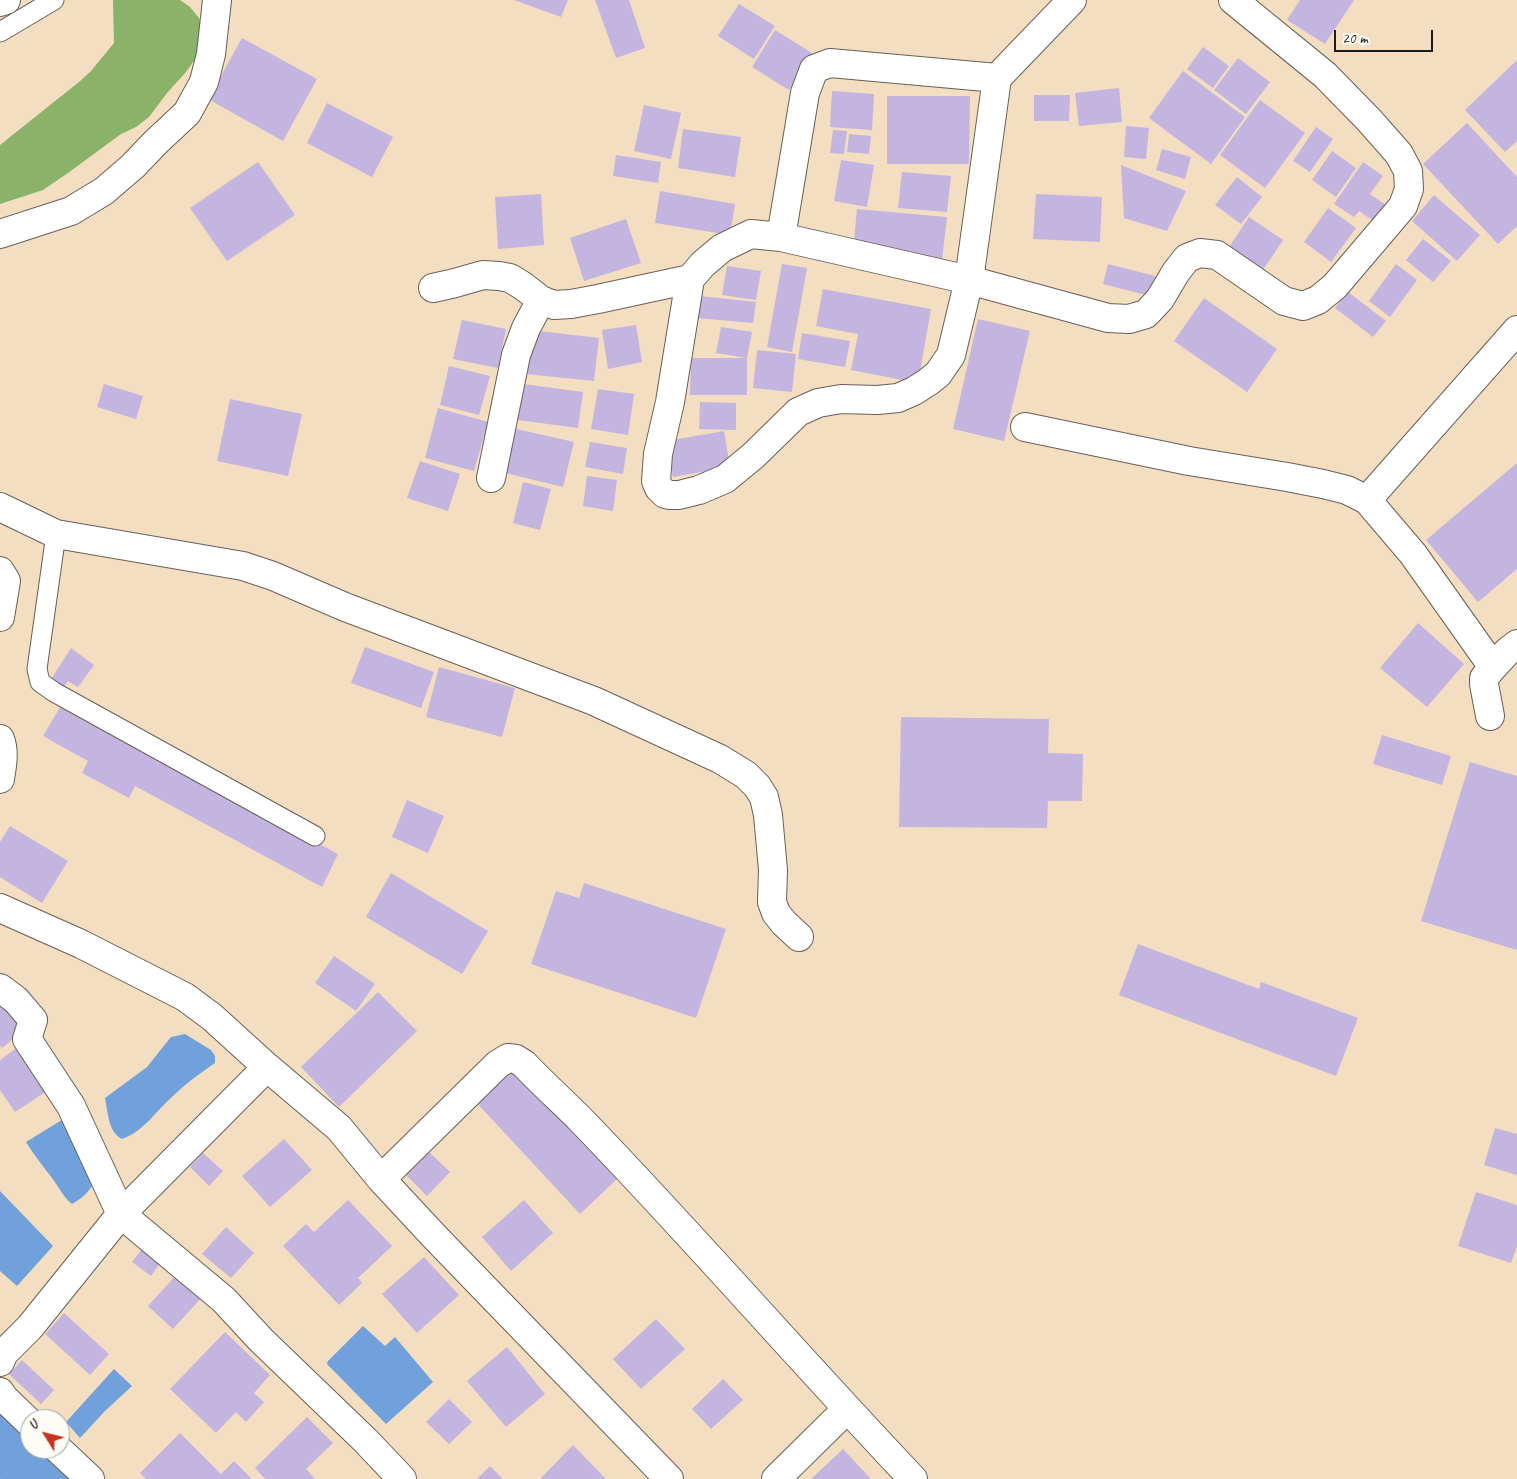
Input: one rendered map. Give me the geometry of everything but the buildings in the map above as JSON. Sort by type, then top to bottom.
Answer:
[{"type":"street","points":[[0,2],[6,0]]},
{"type":"street","points":[[0,234],[71,211],[104,191],[187,112],[204,82],[212,54],[217,0]]},
{"type":"street","points":[[1072,0],[997,78],[969,280],[951,355],[938,374],[914,391],[898,398],[877,400],[841,399],[818,403],[798,412],[753,456],[725,478],[699,490],[679,495],[665,494],[659,488],[656,481],[658,454],[670,402],[690,280],[703,264],[722,248],[751,234],[781,237],[969,280],[1108,318],[1129,319],[1146,314],[1160,299],[1187,258],[1200,253],[1217,255],[1284,300],[1303,306],[1318,300],[1335,286],[1403,206],[1409,189],[1408,171],[1393,147],[1325,75],[1233,0]]},
{"type":"street","points":[[781,237],[805,93],[814,68],[830,62],[997,78]]},
{"type":"street","points":[[433,288],[455,284],[483,275],[499,276],[510,278],[541,300],[554,305],[598,300],[690,280]]},
{"type":"street","points":[[491,478],[516,355],[526,328],[541,300]]},
{"type":"street","points":[[1367,500],[1517,330]]},
{"type":"street","points":[[1025,427],[1189,461],[1287,476],[1347,490],[1367,500],[1413,554],[1493,667]]},
{"type":"street","points":[[0,507],[56,534],[243,566],[273,576],[345,607],[594,701],[720,758],[746,775],[758,786],[764,797],[768,815],[773,870],[772,902],[776,913],[799,937]]},
{"type":"street","points":[[0,571],[6,581],[0,617]]},
{"type":"street","points":[[1490,716],[1484,678],[1508,651],[1517,644]]},
{"type":"street","points":[[0,739],[3,762],[0,780]]},
{"type":"street","points":[[0,908],[81,944],[186,998],[212,1017],[338,1128],[381,1179],[433,1235],[669,1479]]},
{"type":"street","points":[[0,988],[16,1000],[33,1020],[27,1039],[71,1106],[121,1214],[224,1300],[261,1340],[366,1441],[402,1479]]},
{"type":"street","points":[[381,1179],[498,1064],[508,1058],[516,1059],[524,1064],[587,1126],[913,1479]]},
{"type":"street","points":[[0,1362],[4,1353],[30,1326],[121,1214],[267,1067]]},
{"type":"street","points":[[0,1392],[20,1413]]},
{"type":"street","points":[[776,1479],[847,1409]]},
{"type":"street","points":[[69,1459],[90,1479]]},
{"type":"lane","points":[[0,32],[54,0]]},
{"type":"lane","points":[[56,534],[37,669],[40,682],[54,692],[315,836]]},
{"type":"green space","points":[[113,0],[180,0],[190,7],[199,18],[203,32],[203,48],[149,117],[136,127],[121,134],[43,190],[0,204],[0,145],[79,82],[91,71],[114,43]]},
{"type":"water","points":[[185,1034],[211,1050],[215,1056],[215,1063],[182,1088],[130,1136],[122,1139],[117,1136],[111,1127],[105,1098],[147,1067],[171,1037]]},
{"type":"water","points":[[65,1118],[94,1183],[84,1195],[72,1204],[26,1142]]},
{"type":"water","points":[[0,1191],[53,1246],[17,1286],[0,1271]]},
{"type":"water","points":[[363,1326],[385,1346],[395,1337],[433,1382],[386,1424],[327,1364]]},
{"type":"water","points":[[114,1369],[132,1386],[80,1438],[70,1427],[70,1418]]},
{"type":"waterway","points":[[0,1442],[51,1479]]}]
